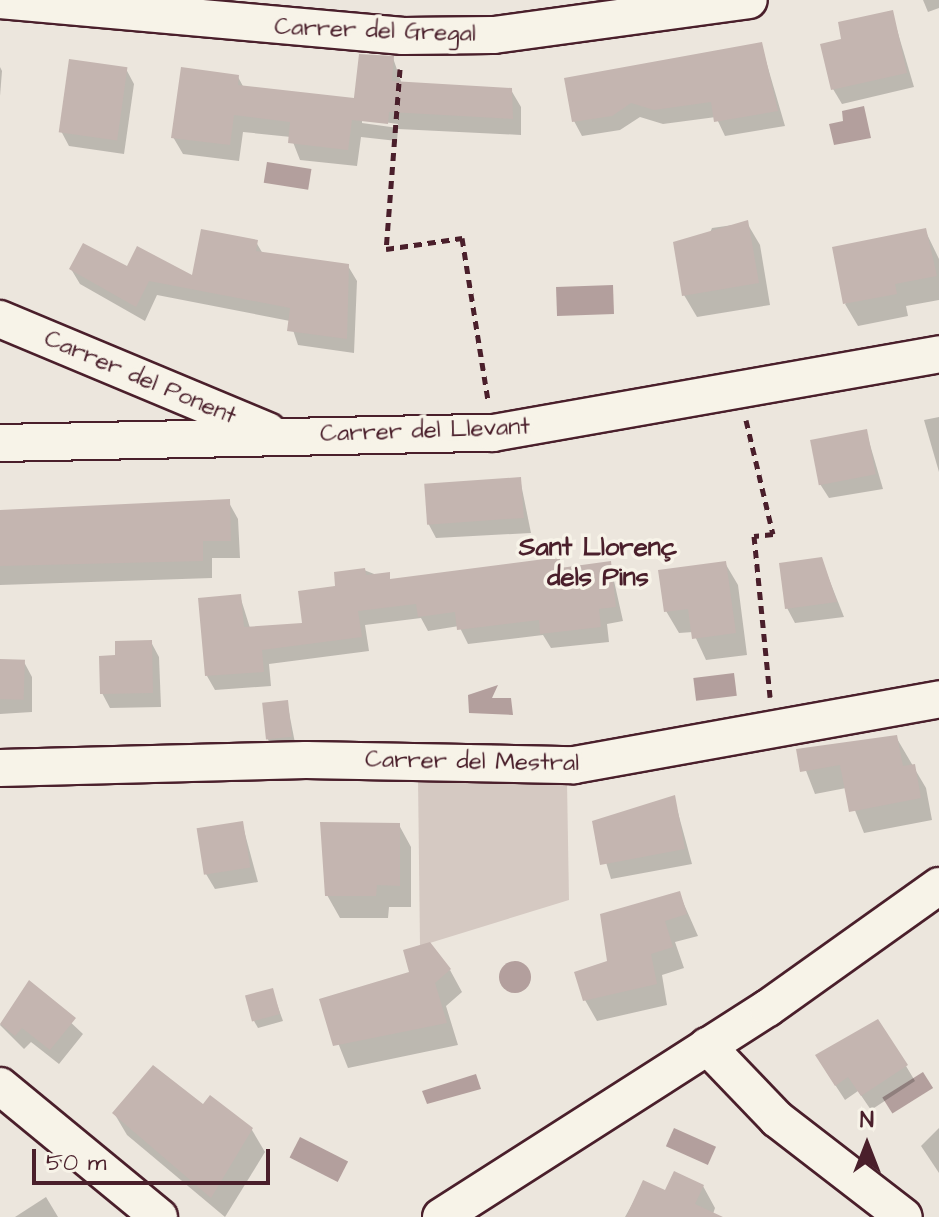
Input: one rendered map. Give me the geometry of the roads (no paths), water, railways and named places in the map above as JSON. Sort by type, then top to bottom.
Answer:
[{"type":"street","name":"Carrer del Gregal","points":[[0,0],[403,36],[494,35],[749,0]]},
{"type":"street","name":"Carrer del Ponent","points":[[0,319],[281,436]]},
{"type":"street","name":"Carrer del Llevant","points":[[0,443],[493,433],[739,392],[939,354]]},
{"type":"street","name":"Carrer del Mestral","points":[[0,768],[306,760],[574,765],[939,699]]},
{"type":"street","points":[[441,1217],[707,1046],[939,886]]},
{"type":"street","points":[[707,1046],[766,1109],[904,1217]]},
{"type":"street","points":[[0,1086],[159,1217]]},
{"type":"district","name":"Sant Llorenç dels Pins","points":[[598,563]]}]
